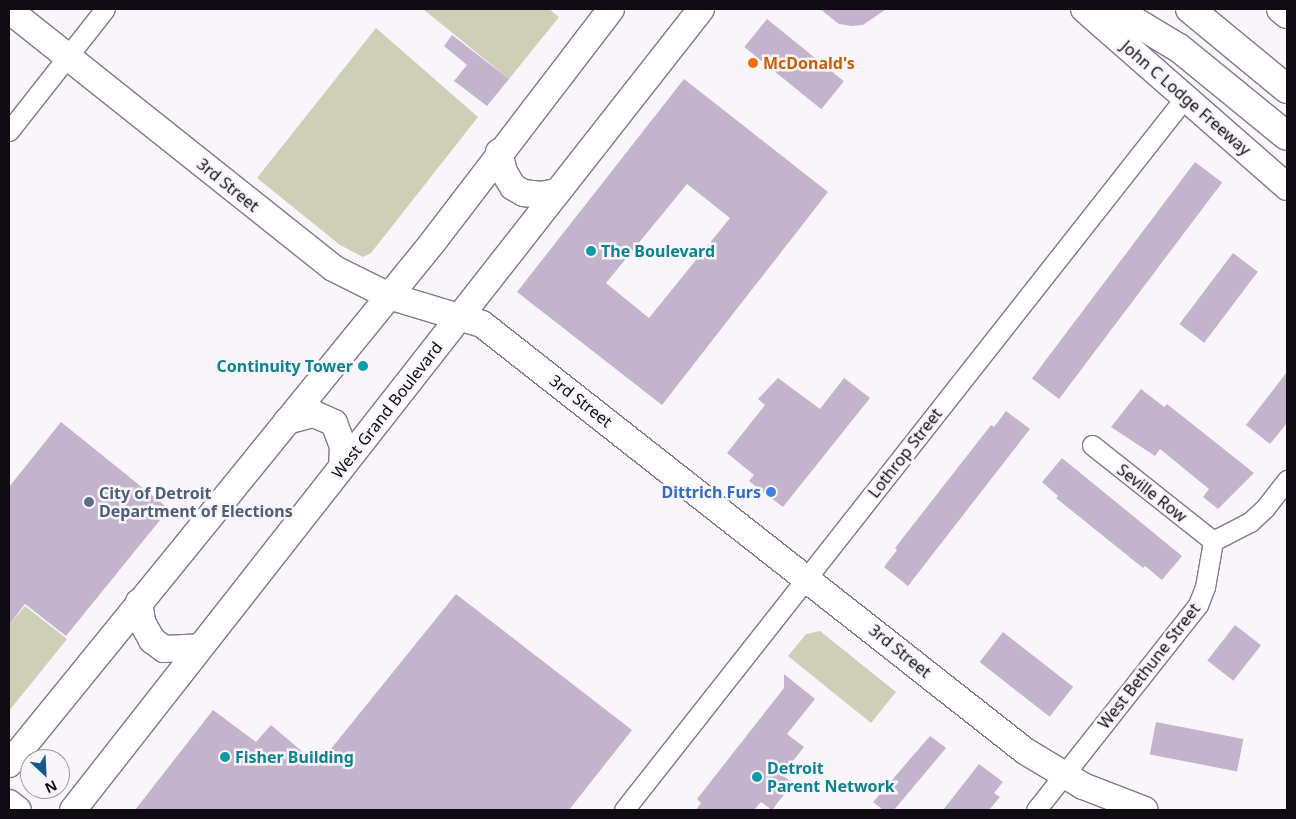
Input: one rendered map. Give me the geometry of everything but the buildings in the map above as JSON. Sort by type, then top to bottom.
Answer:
[{"type":"highway","points":[[1114,9],[1179,48],[1287,136]]},
{"type":"highway","points":[[1190,9],[1287,89]]},
{"type":"highway","points":[[1281,9],[1287,14]]},
{"type":"main road","points":[[9,764],[389,296],[611,9]]},
{"type":"main road","name":"West Grand Boulevard","points":[[73,810],[701,9]]},
{"type":"main road","name":"John C Lodge Freeway","points":[[1084,9],[1186,96],[1287,187]]},
{"type":"main road","name":"3rd Street","points":[[9,10],[333,268],[389,296],[482,324],[807,577],[1025,751],[1063,776],[1145,810]]},
{"type":"main road","points":[[499,152],[504,172],[513,187],[524,193],[540,195],[557,192]]},
{"type":"main road","points":[[287,421],[314,414],[334,422],[343,447],[342,466]]},
{"type":"main road","points":[[139,602],[142,622],[152,640],[164,649],[200,648]]},
{"type":"main road","points":[[9,803],[18,810]]},
{"type":"street","points":[[9,131],[105,9]]},
{"type":"street","name":"Lothrop Street","points":[[624,810],[1186,96]]},
{"type":"street","name":"Seville Row","points":[[1092,445],[1213,541]]},
{"type":"street","points":[[1213,541],[1250,522],[1265,508],[1287,480]]},
{"type":"street","name":"West Bethune Street","points":[[1036,810],[1198,606],[1205,588],[1213,541]]},
{"type":"green space","points":[[423,9],[549,9],[559,17],[509,79]]},
{"type":"green space","points":[[376,28],[478,117],[371,253],[363,257],[340,245],[257,178]]},
{"type":"green space","points":[[25,606],[67,639],[9,711],[9,622],[11,623]]},
{"type":"green space","points":[[820,631],[896,692],[871,723],[788,656],[806,634]]},
{"type":"place","name":"McDonald's","points":[[753,63]]},
{"type":"place","name":"The Boulevard","points":[[591,251]]},
{"type":"place","name":"Continuity Tower","points":[[363,366]]},
{"type":"place","name":"Dittrich Furs","points":[[771,492]]},
{"type":"place","name":"City of Detroit Department of Elections","points":[[89,502]]},
{"type":"place","name":"Fisher Building","points":[[225,757]]},
{"type":"place","name":"Detroit Parent Network","points":[[757,777]]}]
